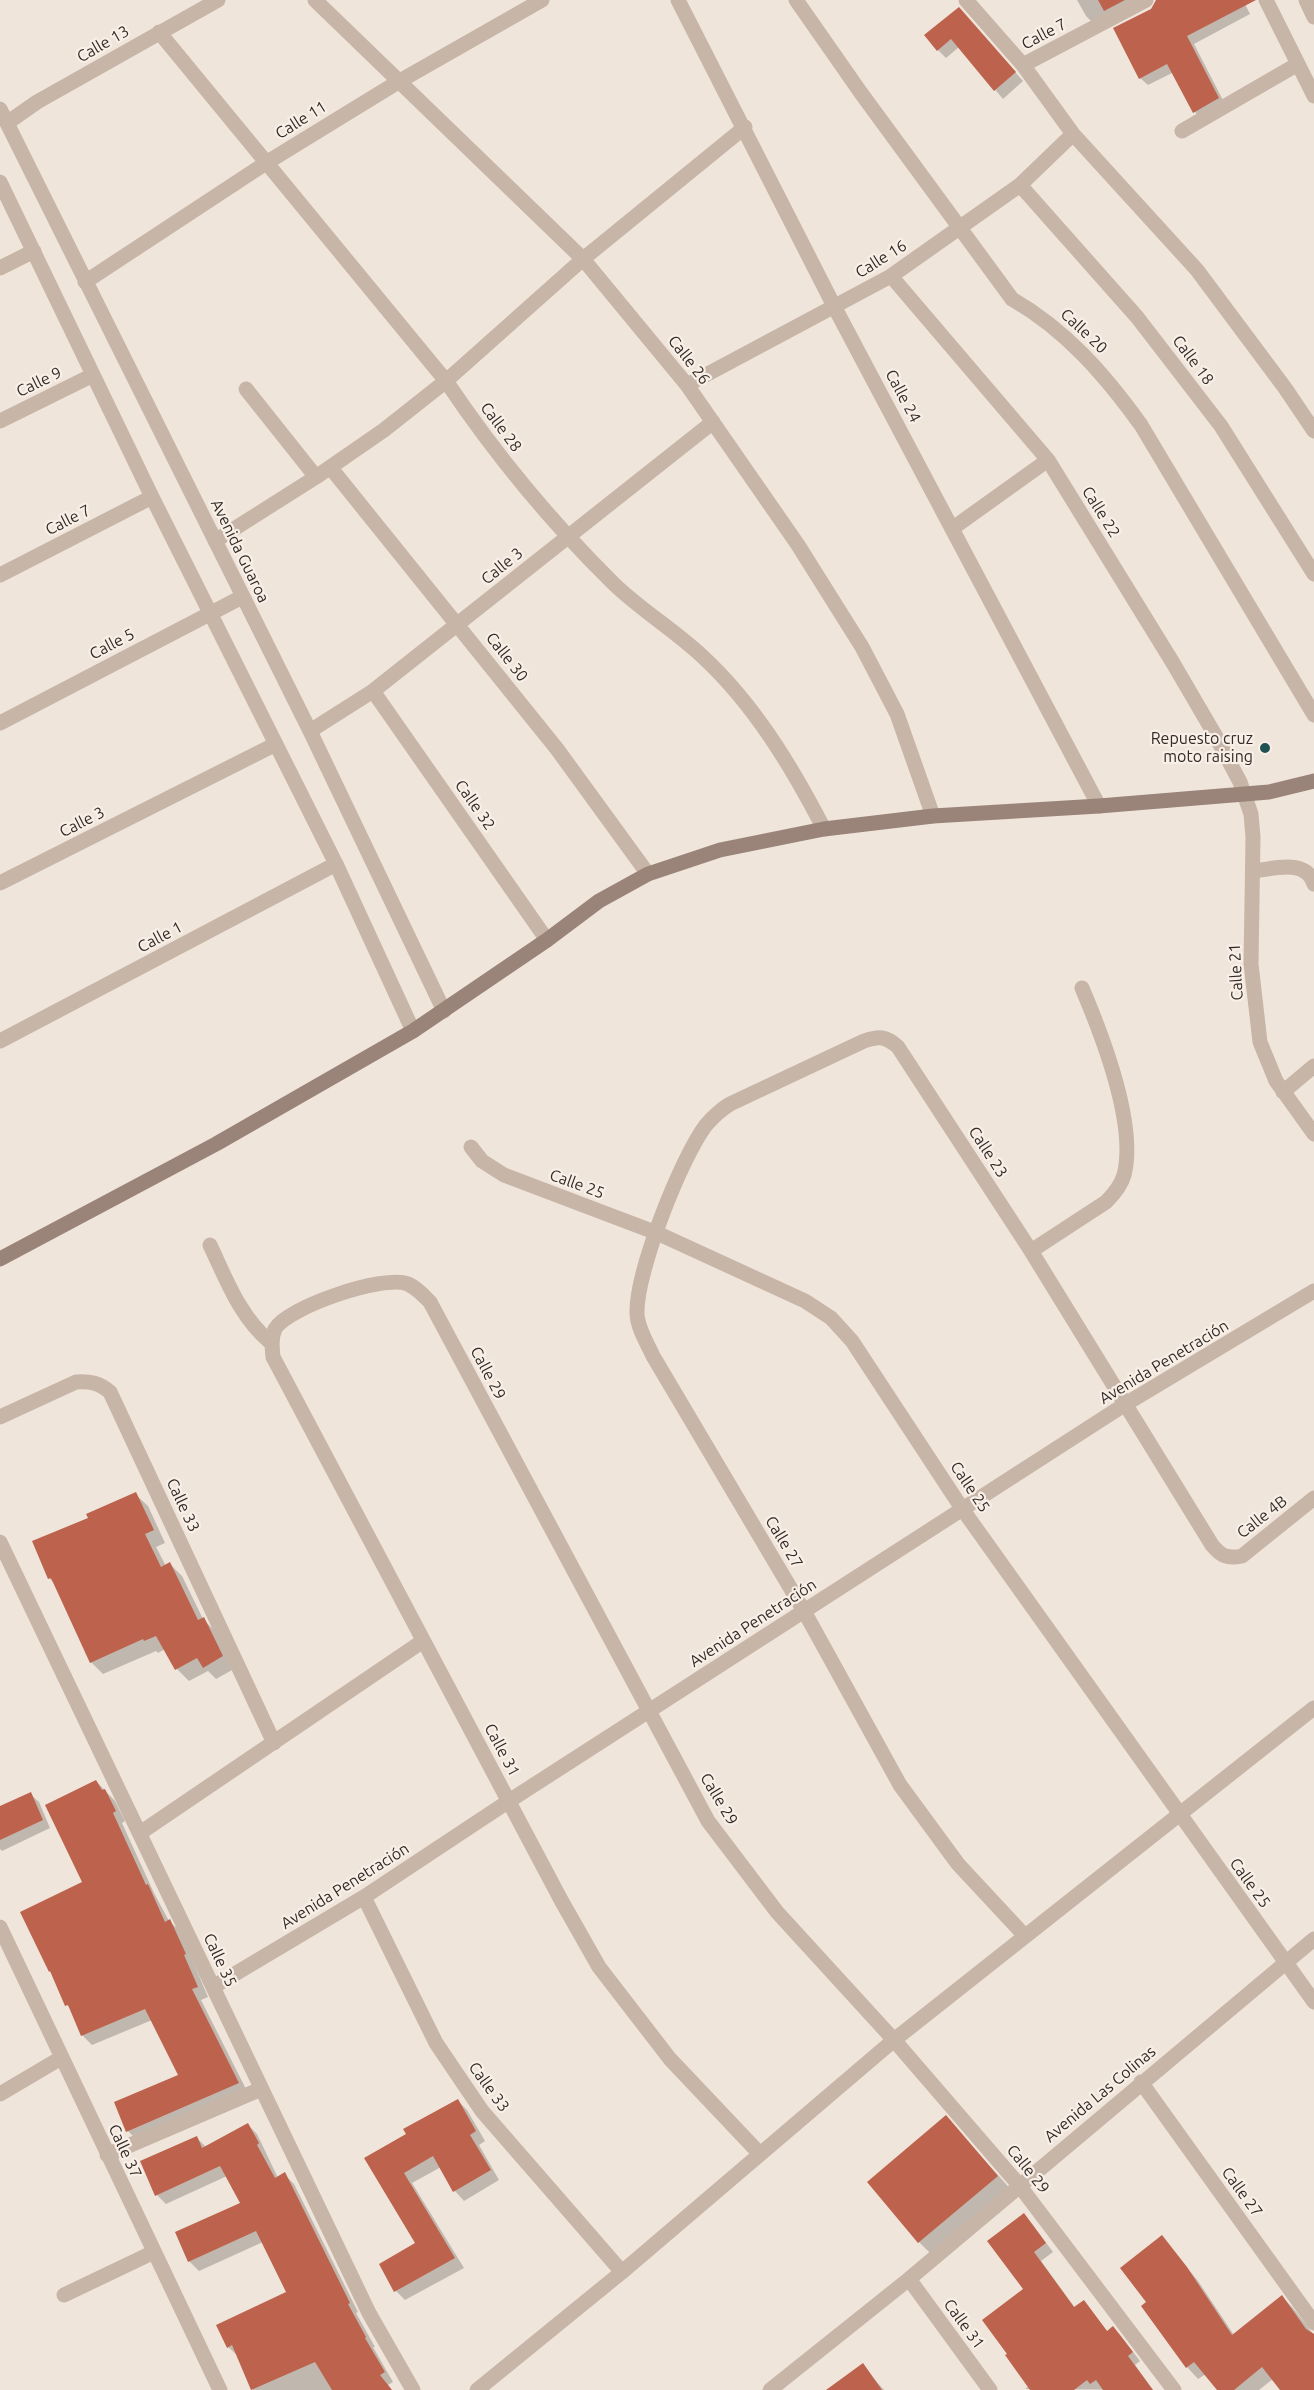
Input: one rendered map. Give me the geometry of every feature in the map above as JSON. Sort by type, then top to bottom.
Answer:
[{"type":"main road","points":[[0,1259],[216,1144],[413,1031],[547,940],[599,901],[648,874],[720,850],[824,829],[933,816],[1099,806],[1269,792],[1314,781]]},
{"type":"street","name":"Calle 13","points":[[3,116],[37,102],[218,0]]},
{"type":"street","name":"Calle 26","points":[[315,0],[583,259],[687,385],[798,544],[877,673],[911,747],[933,816]]},
{"type":"street","name":"Calle 11","points":[[85,282],[266,163],[398,82],[542,0]]},
{"type":"street","name":"Calle 24","points":[[678,0],[745,127],[835,308],[1099,806]]},
{"type":"street","name":"Calle 20","points":[[796,0],[1012,299],[1037,313],[1058,330],[1113,386],[1141,425],[1314,715]]},
{"type":"street","points":[[966,0],[1023,65],[1073,134],[1197,270],[1285,388],[1314,431]]},
{"type":"street","name":"Calle 7","points":[[1023,65],[1146,0]]},
{"type":"street","points":[[1266,0],[1314,96]]},
{"type":"street","points":[[1306,0],[1314,16]]},
{"type":"street","name":"Calle 28","points":[[159,32],[446,381],[503,460],[568,535],[641,608],[685,641],[732,685],[802,787],[824,829]]},
{"type":"street","points":[[1182,131],[1298,64]]},
{"type":"street","name":"Avenida Guaroa","points":[[3,116],[310,731],[444,1011]]},
{"type":"street","points":[[215,541],[316,477],[384,430],[446,381],[583,259],[745,127]]},
{"type":"street","name":"Calle 16","points":[[687,385],[835,308],[891,276],[1020,185],[1073,134]]},
{"type":"street","points":[[0,182],[152,498],[336,864],[413,1031]]},
{"type":"street","name":"Calle 18","points":[[1020,185],[1137,317],[1221,426],[1314,574]]},
{"type":"street","points":[[0,268],[34,251]]},
{"type":"street","name":"Calle 22","points":[[891,276],[1048,460],[1173,663],[1215,735],[1244,793]]},
{"type":"street","name":"Calle 9","points":[[0,421],[93,375]]},
{"type":"street","points":[[246,389],[316,477]]},
{"type":"street","name":"Calle 3","points":[[310,731],[373,691],[713,422]]},
{"type":"street","points":[[953,528],[1048,460]]},
{"type":"street","name":"Calle 30","points":[[330,467],[459,624],[557,749],[648,874]]},
{"type":"street","name":"Calle 7","points":[[0,575],[152,498]]},
{"type":"street","name":"Calle 5","points":[[0,723],[242,597]]},
{"type":"street","name":"Calle 32","points":[[373,691],[547,940]]},
{"type":"street","name":"Calle 3","points":[[0,883],[276,744]]},
{"type":"street","name":"Calle 21","points":[[1244,793],[1251,814],[1253,871],[1251,964],[1258,1028],[1264,1056],[1283,1092],[1314,1134]]},
{"type":"street","name":"Calle 1","points":[[0,1041],[336,864]]},
{"type":"street","points":[[1253,871],[1299,867],[1307,871],[1314,884]]},
{"type":"street","points":[[1031,1251],[1106,1202],[1117,1190],[1124,1176],[1127,1144],[1121,1105],[1098,1025],[1082,988]]},
{"type":"street","name":"Calle 23","points":[[657,1233],[679,1175],[705,1127],[719,1111],[864,1041],[887,1038],[898,1047],[1031,1251],[1212,1545],[1221,1555],[1230,1558]]},
{"type":"street","points":[[1283,1092],[1314,1066]]},
{"type":"street","name":"Calle 25","points":[[471,1147],[482,1161],[504,1175],[657,1233],[805,1301],[831,1318],[852,1341],[963,1510],[1179,1816],[1314,2002]]},
{"type":"street","name":"Calle 27","points":[[657,1233],[638,1293],[637,1316],[653,1356],[804,1611],[900,1785],[958,1864],[1025,1936]]},
{"type":"street","points":[[210,1245],[249,1322],[273,1336]]},
{"type":"street","name":"Calle 29","points":[[273,1336],[294,1312],[367,1285],[391,1281],[408,1284],[430,1302],[708,1821],[777,1912],[894,2040],[1019,2185],[1174,2390]]},
{"type":"street","name":"Avenida Penetración","points":[[213,1987],[364,1897],[1124,1405],[1314,1291]]},
{"type":"street","name":"Calle 31","points":[[273,1336],[273,1356],[598,1967],[670,2058],[760,2154]]},
{"type":"street","name":"Calle 33","points":[[0,1416],[76,1382],[94,1383],[110,1392],[274,1743]]},
{"type":"street","name":"Calle 4B","points":[[1230,1558],[1242,1556],[1314,1498]]},
{"type":"street","name":"Calle 35","points":[[0,1542],[369,2313],[413,2390]]},
{"type":"street","points":[[140,1833],[423,1641]]},
{"type":"street","points":[[477,2390],[622,2272],[894,2040],[1314,1708]]},
{"type":"street","name":"Calle 33","points":[[364,1897],[436,2043],[482,2111],[622,2272]]},
{"type":"street","name":"Calle 37","points":[[0,1927],[220,2390]]},
{"type":"street","name":"Avenida Las Colinas","points":[[772,2389],[909,2279],[1314,1939]]},
{"type":"street","points":[[0,2094],[61,2058]]},
{"type":"street","name":"Calle 27","points":[[1141,2082],[1314,2323]]},
{"type":"street","points":[[107,2155],[261,2089]]},
{"type":"street","points":[[64,2295],[154,2252]]},
{"type":"street","name":"Calle 31","points":[[909,2279],[990,2390]]},
{"type":"building","points":[[1098,0],[1125,0],[1104,11]]},
{"type":"building","points":[[1156,0],[1256,0],[1187,36],[1219,98],[1193,113],[1167,64],[1139,79],[1113,28],[1151,9]]},
{"type":"building","points":[[959,7],[1016,72],[994,91],[951,39],[937,51],[924,35]]},
{"type":"building","points":[[136,1492],[154,1530],[145,1534],[161,1567],[170,1562],[198,1620],[204,1617],[223,1656],[203,1668],[197,1658],[175,1670],[156,1636],[144,1641],[143,1639],[90,1663],[51,1578],[48,1579],[32,1541],[88,1518],[86,1514]]},
{"type":"building","points":[[96,1780],[102,1790],[105,1789],[116,1811],[113,1813],[165,1922],[170,1919],[198,1987],[192,1989],[239,2083],[126,2132],[114,2102],[178,2075],[145,2009],[81,2036],[68,2005],[65,2006],[20,1912],[82,1882],[45,1805]]},
{"type":"building","points":[[31,1792],[43,1820],[0,1840],[0,1806]]},
{"type":"building","points":[[458,2099],[476,2131],[470,2135],[491,2170],[453,2192],[433,2156],[404,2173],[455,2258],[394,2292],[379,2264],[415,2243],[364,2158],[406,2134],[403,2129]]},
{"type":"building","points":[[946,2115],[998,2176],[918,2243],[867,2182]]},
{"type":"building","points":[[248,2123],[275,2178],[285,2172],[365,2338],[385,2372],[380,2375],[392,2390],[332,2390],[315,2362],[251,2390],[232,2345],[227,2348],[216,2325],[286,2292],[256,2231],[188,2262],[175,2232],[240,2203],[220,2166],[155,2196],[140,2161],[197,2136],[202,2148]]},
{"type":"building","points":[[1024,2213],[1046,2243],[1034,2252],[1074,2307],[1084,2300],[1107,2331],[1113,2326],[1133,2352],[1128,2356],[1153,2390],[1103,2390],[1096,2380],[1090,2384],[1087,2380],[1074,2390],[1030,2390],[982,2320],[1023,2289],[987,2241]]},
{"type":"building","points":[[1162,2235],[1187,2267],[1232,2335],[1282,2295],[1306,2329],[1314,2334],[1314,2390],[1280,2390],[1262,2367],[1234,2390],[1217,2390],[1194,2362],[1186,2368],[1141,2306],[1146,2302],[1120,2268]]},
{"type":"building","points":[[863,2363],[882,2390],[826,2390]]},
{"type":"place","name":"Repuesto cruz moto raising","points":[[1265,748]]}]
